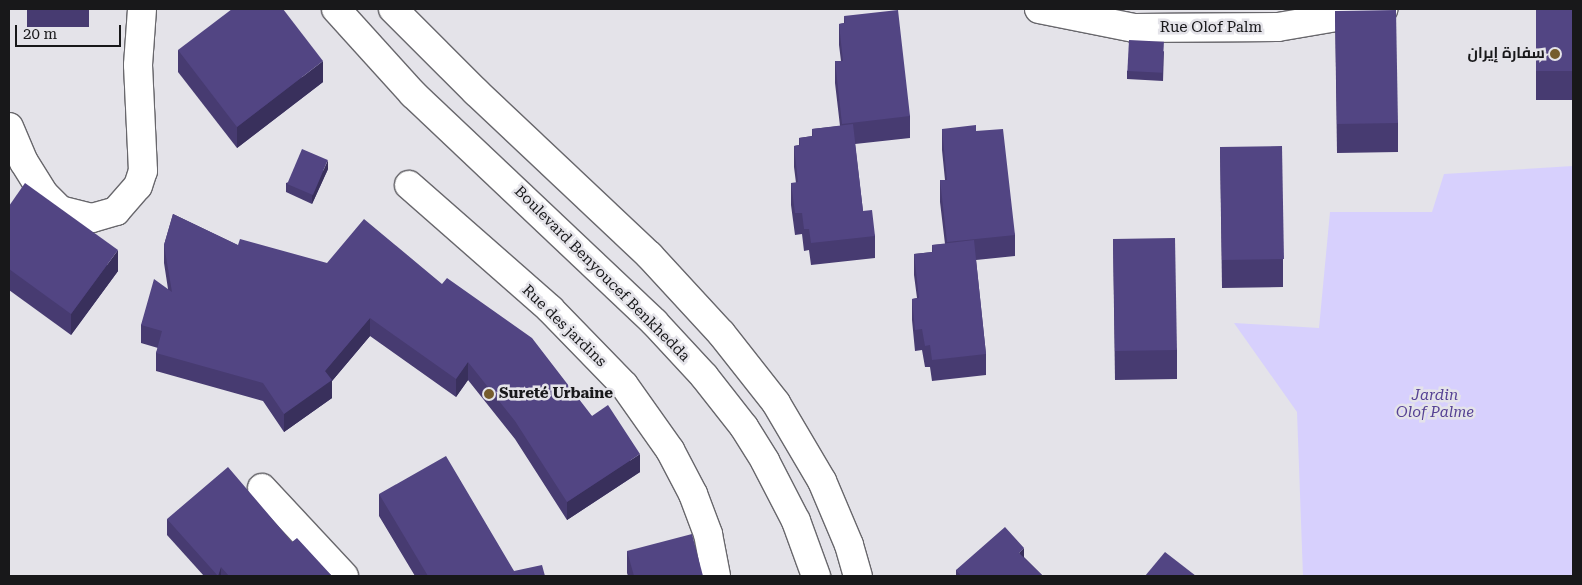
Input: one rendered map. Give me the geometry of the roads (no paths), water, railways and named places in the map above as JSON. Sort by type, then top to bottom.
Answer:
[{"type":"main road","points":[[9,127],[24,162],[44,194],[60,210],[92,218],[116,210],[138,186],[143,171],[138,65],[142,9]]},
{"type":"main road","name":"Boulevard Benyoucef Benkhedda","points":[[336,9],[413,94],[647,316],[704,376],[744,427],[765,461],[796,521],[816,576]]},
{"type":"main road","points":[[393,9],[476,92],[649,255],[721,333],[776,403],[822,481],[849,545],[858,576]]},
{"type":"main road","name":"Rue Olof Palm","points":[[1039,9],[1134,28],[1278,27],[1383,9]]},
{"type":"main road","name":"Rue des jardins","points":[[409,185],[550,309],[624,385],[670,450],[693,494],[708,534],[716,576]]},
{"type":"main road","points":[[262,488],[344,576]]},
{"type":"place","name":"سفارة إيران","points":[[1555,54]]},
{"type":"place","name":"Sureté Urbaine","points":[[489,394]]},
{"type":"park label","name":"Jardin Olof Palme","points":[[1435,404]]}]
